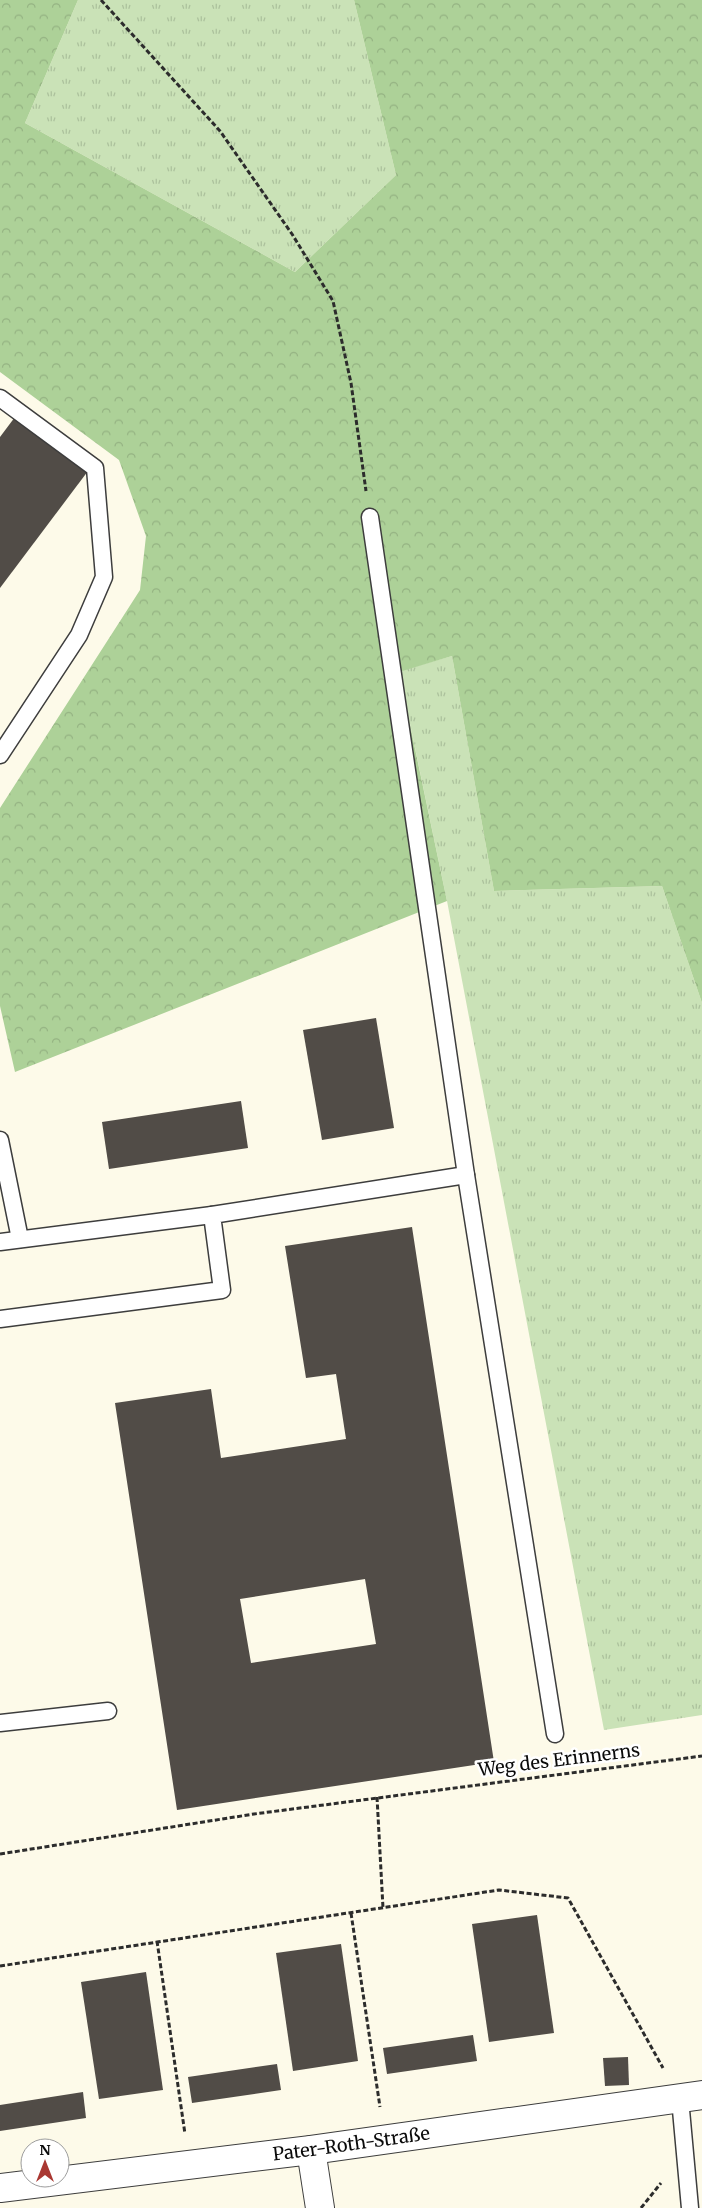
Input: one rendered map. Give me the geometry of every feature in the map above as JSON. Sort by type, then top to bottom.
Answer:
[{"type":"street","name":"Pater-Roth-Straße","points":[[0,2188],[311,2150],[691,2097]]},
{"type":"street","points":[[311,2150],[320,2208]]},
{"type":"lane","points":[[0,398],[95,468],[104,576],[79,635],[0,755]]},
{"type":"lane","points":[[370,517],[466,1175],[555,1734]]},
{"type":"lane","points":[[0,1140],[20,1239]]},
{"type":"lane","points":[[0,1242],[212,1215],[466,1175]]},
{"type":"lane","points":[[0,1319],[222,1290],[212,1215]]},
{"type":"lane","points":[[0,1723],[108,1711]]},
{"type":"lane","points":[[690,2208],[691,2097]]},
{"type":"path","points":[[101,0],[220,131],[292,234],[333,302],[351,383],[370,517]]},
{"type":"path","name":"Weg des Erinnerns","points":[[0,1854],[254,1814],[702,1756]]},
{"type":"path","points":[[377,1797],[383,1908]]},
{"type":"path","points":[[0,1966],[499,1890],[568,1898],[691,2097]]},
{"type":"path","points":[[350,1913],[385,2139]]},
{"type":"path","points":[[157,1941],[190,2165]]},
{"type":"green space","points":[[0,0],[78,0],[25,123],[295,272],[396,175],[354,0],[702,0],[702,1003],[662,886],[494,891],[452,656],[399,672],[447,901],[15,1072],[0,1006],[0,808],[140,590],[146,536],[119,460],[0,372]]},
{"type":"green space","points":[[78,0],[354,0],[396,175],[295,272],[25,123]]},
{"type":"green space","points":[[452,656],[494,891],[662,886],[702,1003],[702,1715],[604,1730],[447,901],[399,671]]},
{"type":"building","points":[[15,417],[88,471],[0,588],[0,437]]},
{"type":"building","points":[[376,1018],[394,1128],[322,1140],[303,1030]]},
{"type":"building","points":[[241,1101],[248,1148],[109,1169],[102,1122]]},
{"type":"building","points":[[412,1227],[494,1762],[177,1810],[115,1403],[211,1389],[221,1458],[346,1439],[336,1374],[306,1378],[285,1246]],"holes":[[[365,1579],[376,1644],[251,1663],[240,1599]]]},
{"type":"building","points":[[537,1915],[554,2033],[489,2042],[472,1924]]},
{"type":"building","points":[[341,1944],[358,2061],[293,2071],[276,1953]]},
{"type":"building","points":[[146,1972],[163,2090],[99,2099],[81,1982]]},
{"type":"building","points":[[473,2035],[477,2061],[387,2074],[383,2048]]},
{"type":"building","points":[[628,2057],[629,2085],[605,2086],[603,2058]]},
{"type":"building","points":[[277,2064],[281,2090],[192,2103],[188,2077]]},
{"type":"building","points":[[83,2092],[86,2118],[0,2131],[0,2105]]}]
